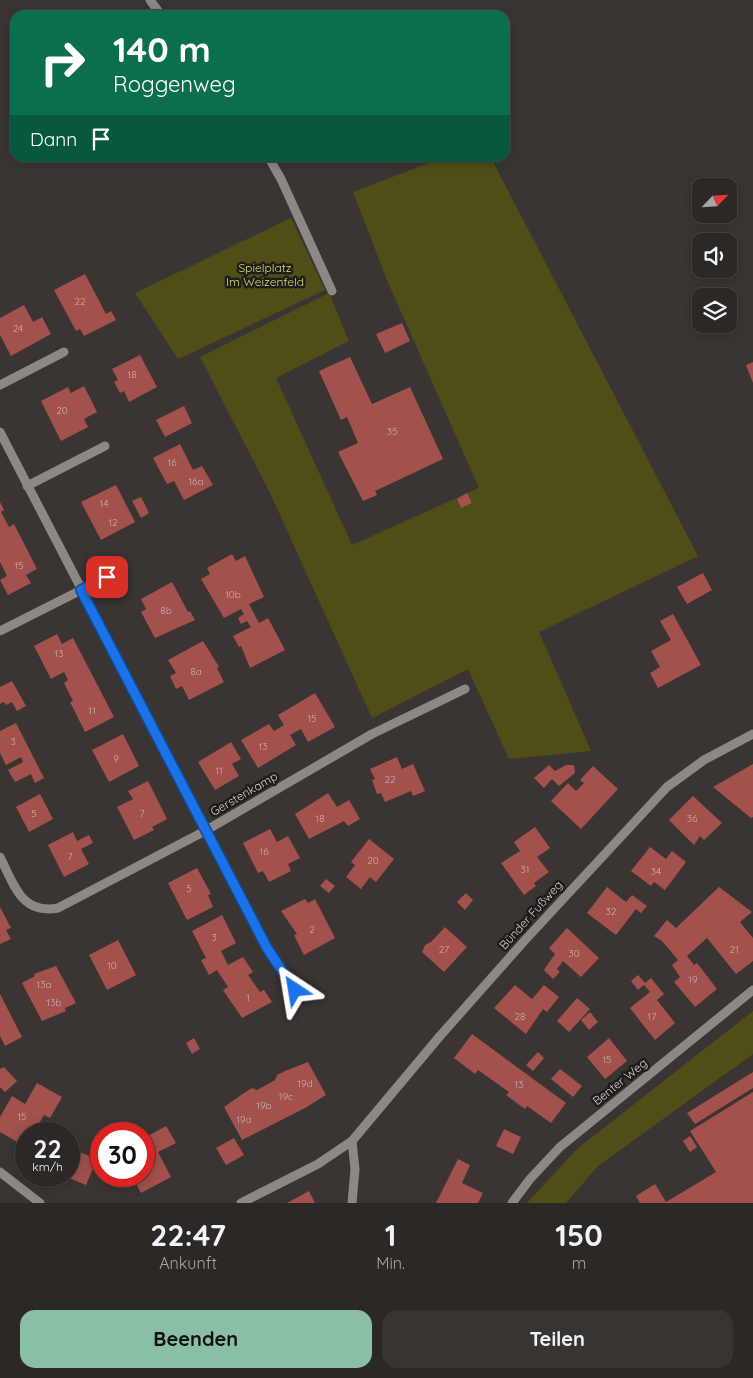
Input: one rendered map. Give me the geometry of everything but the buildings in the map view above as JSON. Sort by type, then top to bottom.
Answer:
[{"type":"street","points":[[271,162],[281,178],[332,291]]},
{"type":"street","points":[[0,385],[64,352]]},
{"type":"street","points":[[0,432],[205,832],[267,948],[295,990]]},
{"type":"street","points":[[27,486],[105,446]]},
{"type":"street","points":[[0,631],[107,577]]},
{"type":"street","name":"Gerstenkamp","points":[[0,857],[22,898],[31,906],[44,911],[58,908],[205,832],[372,734],[466,689]]},
{"type":"street","name":"Bünder Fußweg","points":[[241,1203],[318,1164],[352,1141],[440,1036],[526,939],[667,787],[704,760],[753,734]]},
{"type":"street","name":"Benter Weg","points":[[512,1203],[530,1179],[560,1147],[753,990]]},
{"type":"street","points":[[352,1141],[356,1170],[352,1203]]},
{"type":"street","points":[[0,1172],[40,1203]]},
{"type":"green space","points":[[432,162],[493,162],[698,556],[539,632],[591,751],[509,759],[468,669],[372,718],[271,495],[200,357],[329,293],[349,341],[276,378],[352,545],[479,488],[387,280],[353,192]]},
{"type":"green space","name":"Spielplatz Im Weizenfeld","points":[[291,218],[325,290],[178,359],[135,293]]},
{"type":"green space","points":[[753,1011],[753,1054],[598,1166],[566,1203],[527,1203],[577,1149]]},
{"type":"route","points":[[107,577],[81,590],[205,832],[267,948],[295,990]]}]
